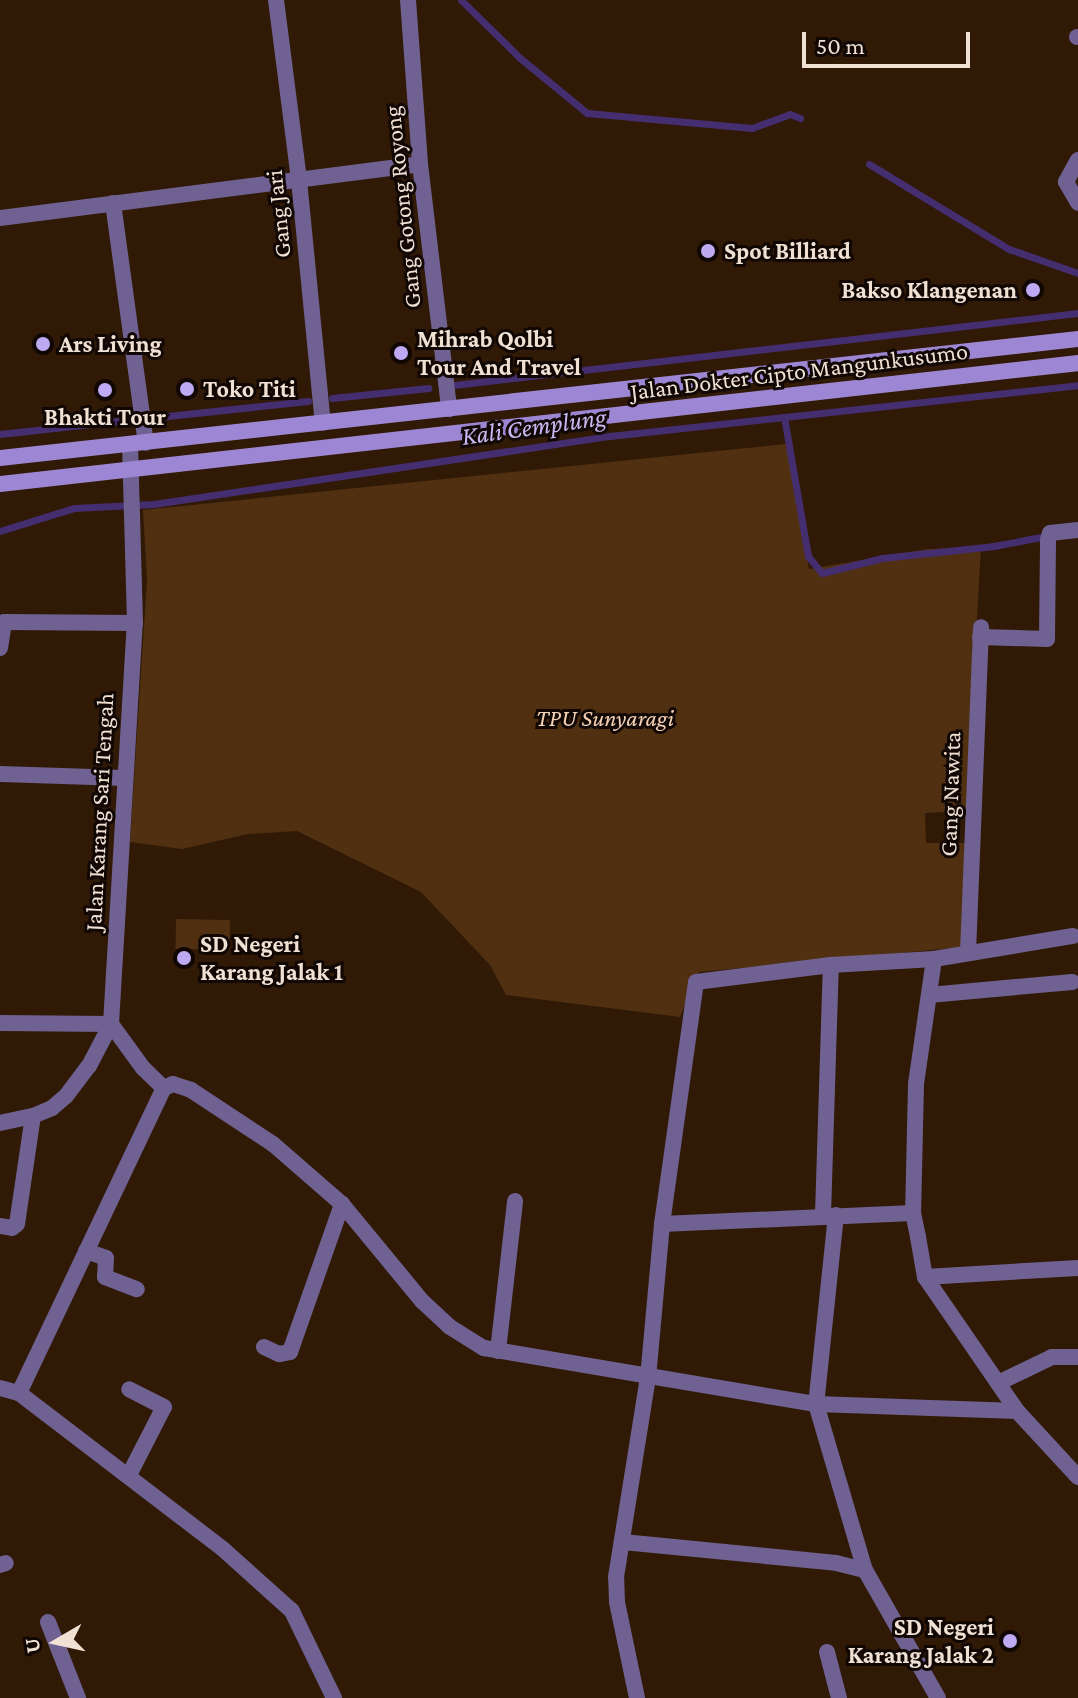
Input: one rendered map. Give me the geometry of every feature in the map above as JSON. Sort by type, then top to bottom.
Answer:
[{"type":"main road","name":"Jalan Dokter Cipto Mangunkusumo","points":[[0,458],[1078,339]]},
{"type":"main road","name":"Jalan Dokter Cipto Mangunkusumo","points":[[0,484],[1078,363]]},
{"type":"street","name":"Gang Jari","points":[[276,0],[299,180],[323,423]]},
{"type":"street","name":"Gang Gotong Royong","points":[[408,0],[420,164],[449,409]]},
{"type":"street","points":[[1078,160],[1066,182],[1078,203]]},
{"type":"street","points":[[0,218],[420,164]]},
{"type":"street","name":"Jalan Karang Sari Tengah","points":[[0,1123],[33,1116],[52,1108],[77,1083],[111,1024],[135,623],[134,470],[138,444],[113,203]]},
{"type":"street","name":"Gang Nawita","points":[[968,953],[981,632],[1047,639],[1048,540],[1050,533],[1078,530]]},
{"type":"street","points":[[0,648],[4,622],[135,623]]},
{"type":"street","points":[[0,774],[124,778]]},
{"type":"street","points":[[637,1698],[616,1590],[648,1378],[662,1224],[696,982],[831,965],[934,959],[1073,936]]},
{"type":"street","points":[[934,959],[916,1084],[913,1213],[925,1277],[1017,1411],[1078,1477]]},
{"type":"street","points":[[831,965],[830,1215],[816,1404],[865,1570],[938,1698]]},
{"type":"street","points":[[929,995],[1072,982]]},
{"type":"street","points":[[0,1023],[111,1024],[143,1068],[164,1088]]},
{"type":"street","points":[[19,1393],[164,1088],[173,1084],[191,1090],[273,1144],[342,1204],[422,1301],[450,1327],[484,1348],[816,1404],[1017,1411]]},
{"type":"street","points":[[0,1226],[12,1228],[17,1224],[33,1116]]},
{"type":"street","points":[[498,1351],[515,1201]]},
{"type":"street","points":[[264,1347],[279,1354],[290,1352],[342,1204]]},
{"type":"street","points":[[662,1224],[913,1213]]},
{"type":"street","points":[[86,1251],[106,1258],[105,1277],[137,1289]]},
{"type":"street","points":[[925,1277],[1078,1268]]},
{"type":"street","points":[[998,1383],[1052,1357],[1078,1357]]},
{"type":"street","points":[[0,1388],[19,1393],[129,1475],[223,1549],[292,1611],[334,1698]]},
{"type":"street","points":[[129,1389],[164,1407],[129,1475]]},
{"type":"street","points":[[623,1542],[836,1563],[865,1570]]},
{"type":"street","points":[[48,1622],[78,1698]]},
{"type":"street","points":[[827,1652],[839,1698]]},
{"type":"green space","name":"TPU Sunyaragi","points":[[786,444],[809,569],[928,549],[981,547],[966,811],[925,813],[926,843],[965,843],[963,947],[699,972],[680,1017],[506,995],[490,965],[421,892],[297,831],[248,834],[182,849],[130,842],[147,580],[143,510]]},
{"type":"green space","points":[[176,919],[230,920],[229,950],[175,949]]},
{"type":"waterway","points":[[461,0],[520,58],[587,113],[752,128],[790,114],[800,118]]},
{"type":"waterway","points":[[869,164],[1009,249],[1078,273]]},
{"type":"waterway","points":[[454,385],[1078,313]]},
{"type":"waterway","name":"Kali Cemplung","points":[[0,531],[74,508],[154,504],[610,436],[1078,385]]},
{"type":"waterway","points":[[332,398],[428,388]]},
{"type":"waterway","points":[[149,418],[308,401]]},
{"type":"waterway","points":[[784,417],[808,556],[822,573],[882,558],[994,546],[1046,536]]},
{"type":"waterway","points":[[0,434],[136,419]]},
{"type":"place","name":"Spot Billiard","points":[[708,251]]},
{"type":"place","name":"Bakso Klangenan","points":[[1033,290]]},
{"type":"place","name":"Ars Living","points":[[43,344]]},
{"type":"place","name":"Mihrab Qolbi Tour And Travel","points":[[401,353]]},
{"type":"place","name":"Toko Titi","points":[[187,389]]},
{"type":"place","name":"Bhakti Tour","points":[[105,390]]},
{"type":"place","name":"SD Negeri Karang Jalak 1","points":[[184,958]]},
{"type":"place","name":"SD Negeri Karang Jalak 2","points":[[1010,1641]]}]
